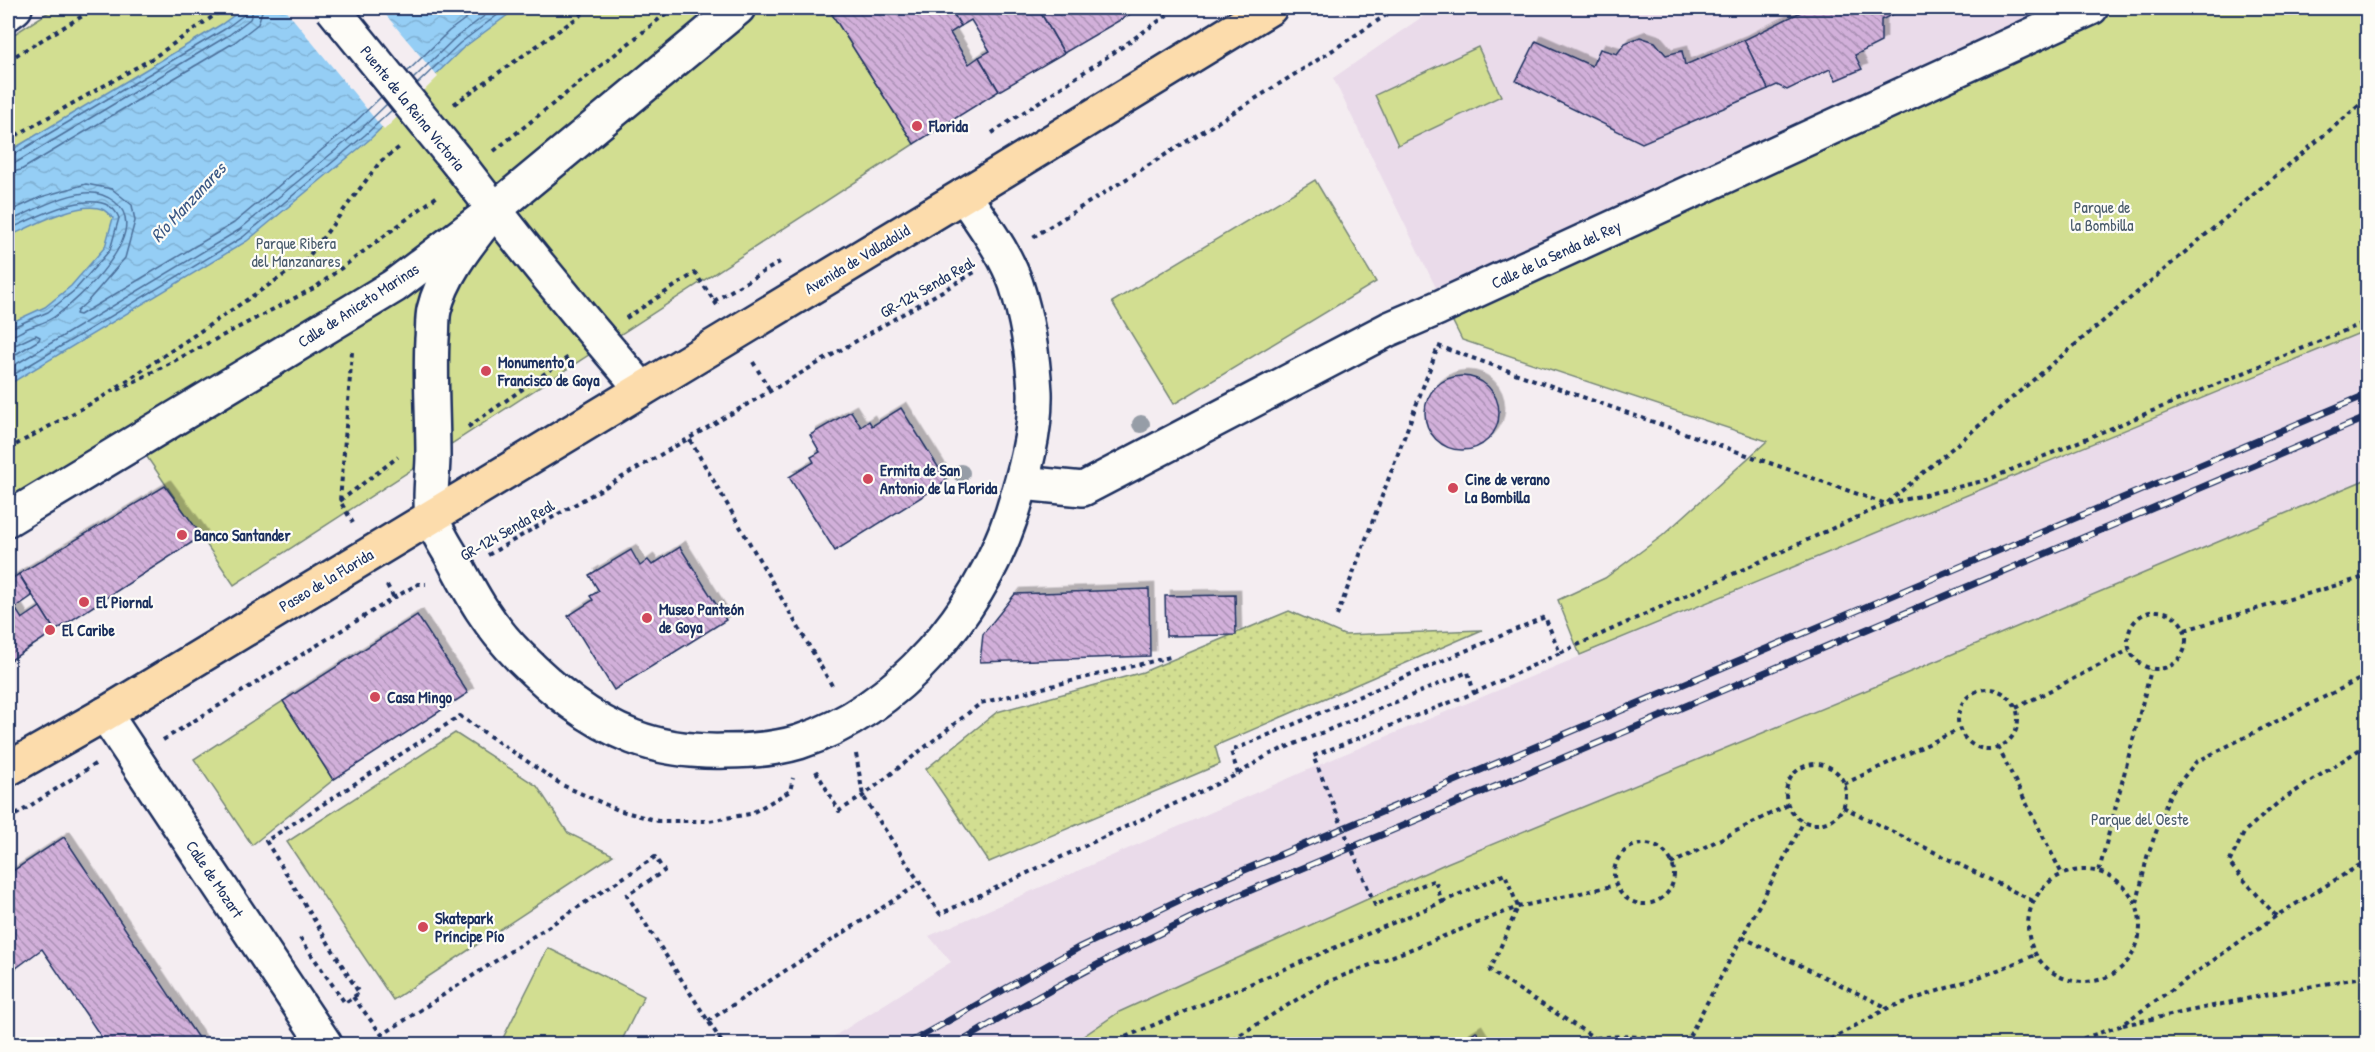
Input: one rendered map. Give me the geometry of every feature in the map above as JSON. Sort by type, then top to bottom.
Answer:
[{"type":"main road","name":"Avenida de Valladolid","points":[[642,389],[735,332],[971,206],[1270,8]]},
{"type":"main road","name":"Paseo de la Florida","points":[[8,769],[105,714],[642,389]]},
{"type":"street","points":[[8,13],[15,8]]},
{"type":"street","name":"Puente de la Reina Victoria","points":[[332,8],[494,210]]},
{"type":"street","name":"Calle de Aniceto Marinas","points":[[8,519],[394,286],[494,210],[738,8]]},
{"type":"street","name":"Calle de la Senda del Rey","points":[[1022,483],[1083,489],[1389,329],[2091,8]]},
{"type":"street","points":[[642,389],[597,338],[494,210],[454,261],[434,310],[430,370],[433,440],[432,515],[476,603],[497,634],[537,675],[574,705],[633,737],[687,750],[746,751],[801,741],[850,718],[900,684],[925,659],[953,625],[976,593],[990,565],[1005,534],[1022,483],[1031,437],[1035,395],[1025,318],[1015,282],[1003,256],[971,206]]},
{"type":"street","points":[[394,286],[415,290],[434,310]]},
{"type":"street","name":"Calle de Mozart","points":[[105,714],[324,1044]]},
{"type":"path","points":[[8,60],[96,8]]},
{"type":"path","points":[[8,140],[153,58],[225,8]]},
{"type":"path","points":[[451,106],[591,8]]},
{"type":"path","points":[[8,449],[101,398],[316,287],[463,169],[673,8]]},
{"type":"path","points":[[988,136],[1177,8]]},
{"type":"path","points":[[1380,8],[1385,15]]},
{"type":"path","name":"GR-124 Senda Real","points":[[459,571],[690,440],[1003,256],[1397,8]]},
{"type":"path","points":[[1886,504],[2367,99]]},
{"type":"path","points":[[101,398],[306,260],[380,162],[407,141]]},
{"type":"path","points":[[714,301],[786,259]]},
{"type":"path","points":[[340,501],[407,451],[469,427],[695,273],[735,332]]},
{"type":"path","points":[[316,287],[353,347],[340,501],[394,598]]},
{"type":"path","points":[[1337,616],[1446,326],[1438,308]]},
{"type":"path","points":[[1442,902],[1435,880],[1375,905],[1313,756],[1474,693],[1886,504],[1987,480],[2367,321]]},
{"type":"path","points":[[1389,329],[1886,504]]},
{"type":"path","points":[[690,440],[850,718],[863,796],[940,914],[1238,774],[1268,754],[1468,672],[1474,693]]},
{"type":"path","points":[[2185,630],[2367,576]]},
{"type":"path","points":[[168,750],[161,741],[394,598],[418,584],[429,584]]},
{"type":"path","points":[[2161,611],[2171,614],[2185,630],[2186,648],[2176,663],[2169,668],[2151,670],[2142,666],[2129,650],[2127,640],[2129,631],[2142,615],[2161,611]]},
{"type":"path","points":[[1238,774],[1231,751],[1545,617],[1560,653]]},
{"type":"path","points":[[2016,708],[2129,650]]},
{"type":"path","points":[[801,741],[839,812],[863,796],[981,703],[1170,657]]},
{"type":"path","points":[[2098,871],[2151,670]]},
{"type":"path","points":[[2136,903],[2147,857],[2170,794],[2196,762],[2367,675]]},
{"type":"path","points":[[1987,689],[2004,694],[2016,708],[2018,717],[2013,735],[1998,747],[1980,748],[1972,744],[1960,729],[1959,711],[1969,695],[1978,690],[1987,689]]},
{"type":"path","points":[[297,934],[345,1003],[359,993],[266,841],[460,716],[562,785],[618,810],[658,820],[709,821],[750,814],[790,791],[801,741]]},
{"type":"path","points":[[1844,784],[1960,729]]},
{"type":"path","points":[[2276,916],[2229,864],[2245,831],[2279,802],[2367,744]]},
{"type":"path","points":[[1998,747],[2062,874]]},
{"type":"path","points":[[8,820],[100,761]]},
{"type":"path","points":[[1821,765],[1831,768],[1844,784],[1846,791],[1844,807],[1838,814],[1822,824],[1804,821],[1792,812],[1788,805],[1786,795],[1788,784],[1801,768],[1821,765]]},
{"type":"path","points":[[1671,864],[1788,805]]},
{"type":"path","points":[[1844,807],[2033,901]]},
{"type":"path","points":[[1685,1044],[1804,821]]},
{"type":"path","points":[[1642,844],[1660,849],[1671,864],[1672,884],[1659,900],[1649,903],[1629,900],[1616,885],[1615,866],[1625,851],[1633,846],[1642,844]]},
{"type":"path","points":[[382,1035],[655,857],[664,871],[627,895],[723,1044]]},
{"type":"path","points":[[2120,1026],[2276,916],[2367,860]]},
{"type":"path","points":[[2080,870],[2098,871],[2114,878],[2127,889],[2136,903],[2141,922],[2139,941],[2131,958],[2118,972],[2101,980],[2082,983],[2064,979],[2047,969],[2035,955],[2029,938],[2028,919],[2033,901],[2041,890],[2062,874],[2080,870]]},
{"type":"path","points":[[1109,1044],[1505,874],[1518,907],[1490,971],[1604,1044]]},
{"type":"path","points":[[708,1021],[920,883]]},
{"type":"path","points":[[1225,1044],[1322,984],[1518,907],[1616,885]]},
{"type":"path","points":[[1742,938],[1888,1008]]},
{"type":"path","points":[[1822,1044],[1888,1008],[1989,974],[2035,955]]},
{"type":"path","points":[[2066,1044],[2120,1026],[2367,976]]},
{"type":"path","points":[[354,997],[388,1044]]},
{"type":"path","points":[[1595,1038],[1619,1036],[1660,1040],[1671,1044]]},
{"type":"shaded area","points":[[1435,8],[2060,8],[1439,294],[1333,78]]},
{"type":"shaded area","points":[[2367,330],[2367,479],[1891,680],[1119,1012],[1072,1044],[822,1044],[951,962],[929,936],[1342,755]]},
{"type":"green space","name":"Parque Ribera del Manzanares","points":[[55,8],[828,8],[914,144],[234,585],[128,429],[8,502],[8,38]]},
{"type":"green space","name":"Parque de la Bombilla","points":[[2060,8],[2367,8],[2367,330],[1580,655],[1558,600],[1605,578],[1662,536],[1767,441],[1462,340],[1439,294]]},
{"type":"green space","points":[[1478,47],[1501,96],[1398,145],[1375,95]]},
{"type":"green space","points":[[1315,180],[1376,282],[1174,404],[1112,302]]},
{"type":"green space","name":"Parque del Oeste","points":[[2367,479],[2367,1044],[1072,1044],[1119,1012],[1447,863],[1891,680]]},
{"type":"green space","points":[[1289,611],[1344,635],[1482,630],[1215,746],[1220,764],[989,862],[926,769],[997,712],[1143,672]]},
{"type":"green space","points":[[283,701],[333,780],[252,845],[194,759]]},
{"type":"green space","name":"Skatepark Príncipe Pío","points":[[455,733],[537,786],[568,833],[613,855],[393,1000],[287,842]]},
{"type":"green space","points":[[548,948],[644,996],[620,1044],[500,1044]]},
{"type":"water","name":"Río Manzanares","points":[[244,8],[517,8],[463,48],[369,140],[247,241],[8,385],[8,324],[45,307],[71,286],[105,247],[113,218],[102,209],[80,208],[41,221],[8,237],[8,152],[222,24]]},
{"type":"pier","points":[[284,8],[380,8],[438,77],[384,130]]},
{"type":"building","points":[[828,8],[935,8],[938,13],[950,8],[961,26],[950,33],[969,64],[979,57],[999,91],[914,144]]},
{"type":"building","points":[[950,8],[1038,8],[1064,53],[999,91],[979,57],[990,51],[971,20],[961,26]]},
{"type":"building","points":[[1038,8],[1135,8],[1137,10],[1064,53]]},
{"type":"building","points":[[1809,8],[1896,8],[1898,12],[1881,20],[1881,42],[1855,55],[1862,69],[1836,80],[1830,69],[1787,90],[1777,85],[1768,89],[1744,40]]},
{"type":"building","points":[[1640,37],[1655,42],[1666,55],[1682,51],[1685,65],[1744,40],[1768,89],[1642,143],[1516,81],[1536,41],[1592,66],[1600,49],[1617,54],[1625,43]]},
{"type":"building","points":[[1462,376],[1476,379],[1488,387],[1496,399],[1499,413],[1496,427],[1488,439],[1476,447],[1462,450],[1448,447],[1436,439],[1428,427],[1425,413],[1428,399],[1436,387],[1448,379]]},
{"type":"building","name":"Ermita de San Antonio de la Florida","points":[[901,408],[947,481],[835,551],[789,477],[814,462],[811,457],[820,452],[810,435],[851,411],[861,427],[869,421],[872,426]]},
{"type":"building","points":[[165,486],[202,536],[55,631],[19,574]]},
{"type":"building","name":"Museo Panteón de Goya","points":[[680,547],[726,620],[614,690],[568,616],[593,600],[590,596],[599,591],[589,575],[631,550],[640,566],[648,560],[652,565]]},
{"type":"building","points":[[19,574],[32,596],[15,608],[22,619],[40,607],[55,631],[8,662],[8,581]]},
{"type":"building","points":[[1149,589],[1150,656],[980,662],[983,634],[1015,594]]},
{"type":"building","points":[[1235,595],[1236,635],[1166,636],[1165,596]]},
{"type":"building","name":"Casa Mingo","points":[[417,615],[468,693],[333,780],[283,701]]},
{"type":"building","points":[[64,837],[202,1044],[106,1044],[42,949],[8,974],[8,874]]},
{"type":"building","points":[[1476,1031],[1484,1044],[1457,1043]]},
{"type":"railway","points":[[907,1044],[1078,948],[1228,877],[2368,394]]},
{"type":"railway","points":[[958,1044],[1095,966],[1237,896],[2368,417]]},
{"type":"place","name":"Florida","points":[[917,126]]},
{"type":"place","name":"Monumento a Francisco de Goya","points":[[486,371]]},
{"type":"place","name":"Ermita de San Antonio de la Florida","points":[[868,479]]},
{"type":"place","name":"Cine de verano La Bombilla","points":[[1453,488]]},
{"type":"place","name":"Banco Santander","points":[[182,535]]},
{"type":"place","name":"El Piornal","points":[[84,602]]},
{"type":"place","name":"Museo Panteón de Goya","points":[[647,618]]},
{"type":"place","name":"El Caribe","points":[[50,630]]},
{"type":"place","name":"Casa Mingo","points":[[375,697]]},
{"type":"place","name":"Skatepark Príncipe Pío","points":[[423,927]]}]
